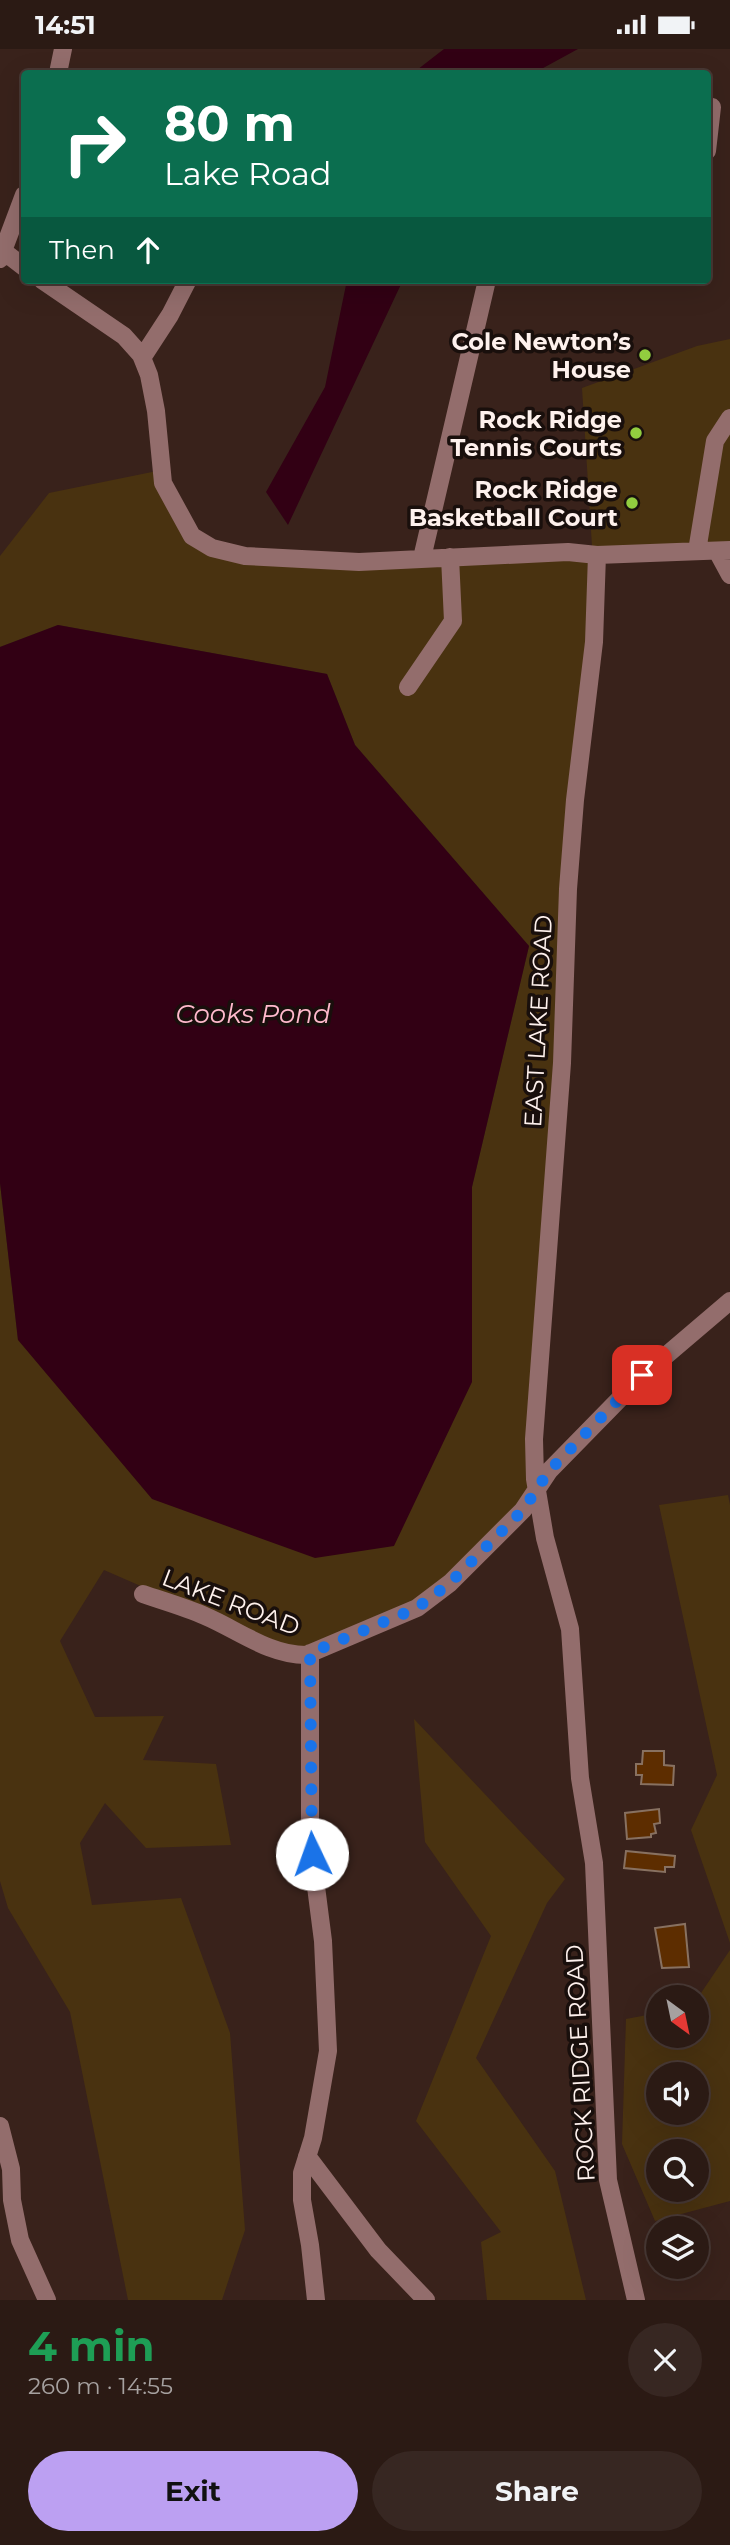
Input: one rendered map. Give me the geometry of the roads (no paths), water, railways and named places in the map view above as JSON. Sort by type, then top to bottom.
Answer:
[{"type":"street","points":[[59,70],[63,49]]},
{"type":"street","points":[[711,116],[712,107]]},
{"type":"street","points":[[21,203],[2,255],[21,265]]},
{"type":"street","points":[[48,284],[124,336],[142,358],[149,375],[156,411],[163,483],[192,536],[212,548],[245,557],[359,562],[568,552],[597,555],[723,550],[730,575]]},
{"type":"street","points":[[142,358],[170,315],[186,284]]},
{"type":"street","points":[[422,558],[486,284]]},
{"type":"street","points":[[697,551],[715,441],[730,418]]},
{"type":"street","name":"EAST LAKE ROAD","points":[[594,1863],[580,1778],[570,1629],[545,1538],[537,1490],[534,1439],[562,1075],[568,888],[575,800],[594,642],[597,555]]},
{"type":"street","points":[[408,687],[453,621],[450,557]]},
{"type":"street","name":"LAKE ROAD","points":[[143,1594],[205,1616],[272,1649],[291,1655],[310,1653],[417,1608],[450,1583],[481,1554],[523,1510],[549,1471],[642,1375],[730,1301]]},
{"type":"street","points":[[310,1653],[310,1840],[320,1916],[328,2051],[302,2173],[302,2200],[316,2300]]},
{"type":"street","name":"ROCK RIDGE ROAD","points":[[594,1863],[608,2180],[636,2300]]},
{"type":"street","points":[[0,2126],[11,2168],[12,2200],[18,2232],[47,2300]]},
{"type":"street","points":[[307,2156],[378,2250],[426,2300]]},
{"type":"water","points":[[444,49],[578,49],[540,70],[417,70]]},
{"type":"water","points":[[346,284],[401,284],[288,525],[266,492],[325,387]]},
{"type":"water","name":"Cooks Pond","points":[[58,625],[327,674],[355,745],[529,946],[472,1187],[472,1382],[394,1546],[315,1558],[152,1499],[18,1340],[0,1183],[0,647]]},
{"type":"place","name":"Cole Newton’s House","points":[[645,355]]},
{"type":"place","name":"Rock Ridge Tennis Courts","points":[[636,433]]},
{"type":"place","name":"Rock Ridge Basketball Court","points":[[632,503]]}]
